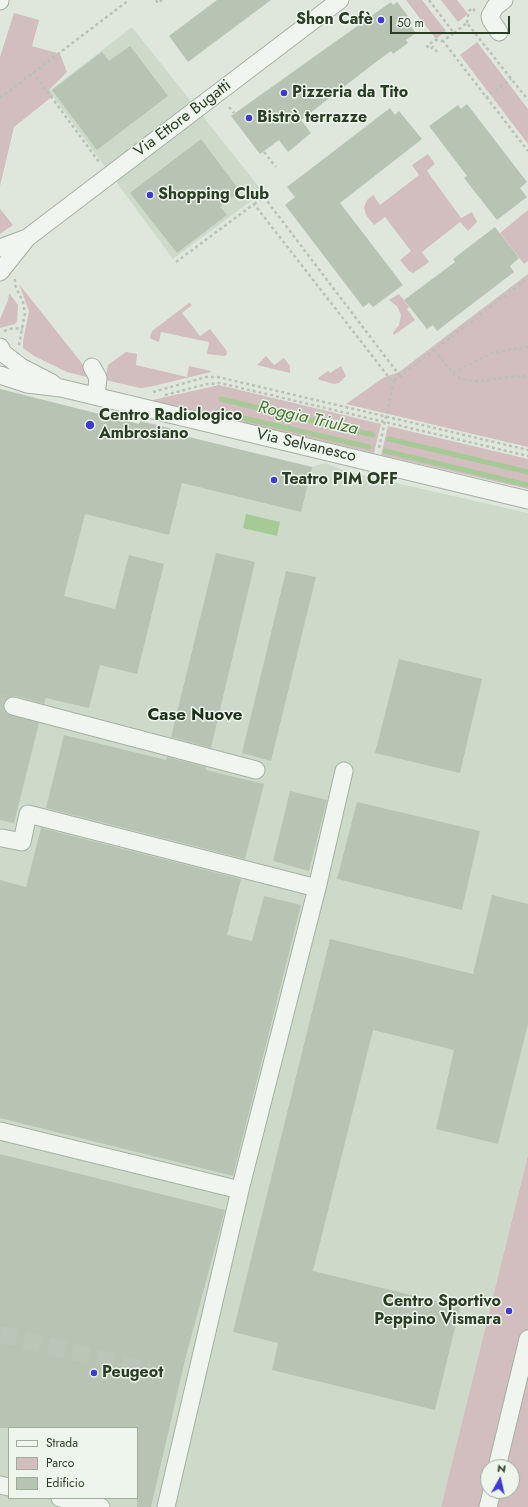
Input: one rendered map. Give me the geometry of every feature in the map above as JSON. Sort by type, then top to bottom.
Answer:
[{"type":"street","name":"Via Ettore Bugatti","points":[[0,272],[27,238],[340,0]]},
{"type":"street","points":[[499,32],[490,16],[495,7],[504,0]]},
{"type":"street","name":"Via Ettore Bugatti","points":[[0,248],[27,238]]},
{"type":"street","name":"Via Selvanesco","points":[[0,340],[3,353],[21,367],[61,388]]},
{"type":"street","points":[[92,367],[97,373],[98,379],[96,396]]},
{"type":"street","name":"Via Selvanesco","points":[[0,375],[27,384],[61,388],[96,396],[528,500]]},
{"type":"street","points":[[13,706],[256,770]]},
{"type":"street","points":[[166,1507],[240,1190],[317,888],[344,771]]},
{"type":"street","points":[[2,838],[22,842],[28,814],[317,888]]},
{"type":"street","points":[[0,1131],[240,1190]]},
{"type":"street","points":[[499,1459],[528,1339]]},
{"type":"street","points":[[65,1499],[101,1507]]},
{"type":"path","points":[[0,98],[129,0]]},
{"type":"path","points":[[156,0],[158,3],[162,0]]},
{"type":"path","points":[[429,0],[454,33]]},
{"type":"path","points":[[443,42],[467,23],[469,11],[473,8]]},
{"type":"path","points":[[467,23],[528,100]]},
{"type":"path","points":[[437,52],[433,47],[430,49],[427,46],[435,40],[443,42],[528,151]]},
{"type":"path","points":[[33,72],[99,162]]},
{"type":"path","points":[[486,98],[511,79]]},
{"type":"path","points":[[229,107],[234,113]]},
{"type":"path","points":[[264,152],[276,168]]},
{"type":"path","points":[[176,262],[264,197],[400,376]]},
{"type":"path","points":[[254,204],[391,380],[394,381]]},
{"type":"path","points":[[17,275],[15,285],[25,307],[23,329],[19,348]]},
{"type":"path","points":[[379,448],[394,381],[528,278]]},
{"type":"path","points":[[0,340],[14,328],[23,329]]},
{"type":"path","points":[[453,373],[494,352],[528,346]]},
{"type":"path","points":[[434,350],[459,378],[480,381],[528,375]]},
{"type":"path","points":[[149,393],[206,377],[218,377],[528,450]]},
{"type":"path","points":[[164,395],[207,384],[220,383],[528,456]]},
{"type":"shaded area","points":[[132,27],[263,192],[173,259],[49,91]]},
{"type":"shaded area","points":[[0,389],[139,424],[140,421],[173,429],[173,433],[311,467],[326,463],[348,472],[528,513],[528,1155],[441,1507],[0,1507]]},
{"type":"shaded area","points":[[246,514],[280,522],[277,536],[243,528]]},
{"type":"green space","points":[[406,0],[422,0],[446,31],[436,39]]},
{"type":"green space","points":[[441,0],[457,0],[468,14],[458,22]]},
{"type":"green space","points":[[14,13],[39,20],[32,46],[60,54],[67,72],[49,90],[53,96],[14,127],[0,186],[0,57]]},
{"type":"green space","points":[[477,42],[528,109],[528,144],[460,55]]},
{"type":"green space","points":[[428,154],[435,164],[427,171],[461,218],[472,212],[477,222],[468,231],[460,222],[422,252],[429,262],[413,273],[409,271],[400,260],[411,251],[385,217],[374,225],[366,215],[364,207],[367,200],[373,195],[380,205],[419,175],[412,165]]},
{"type":"green space","points":[[0,209],[13,225],[0,234]]},
{"type":"green space","points":[[528,210],[528,261],[524,264],[500,233]]},
{"type":"green space","points":[[528,274],[528,447],[346,404],[383,378],[399,372]]},
{"type":"green space","points":[[19,284],[92,376],[91,378],[67,372],[34,356],[23,348],[29,311]]},
{"type":"green space","points":[[9,293],[18,305],[17,321],[15,324],[0,328],[0,319],[8,300]]},
{"type":"green space","points":[[399,294],[409,307],[407,309],[415,320],[394,335],[393,333],[399,325],[401,315],[397,306],[389,300]]},
{"type":"green space","points":[[189,303],[192,305],[182,313],[200,336],[210,329],[226,350],[227,354],[225,356],[207,354],[209,342],[161,332],[159,342],[151,339],[150,337],[152,331]]},
{"type":"green space","points":[[126,352],[137,354],[136,365],[187,377],[189,366],[211,372],[140,388],[105,380],[108,365]]},
{"type":"green space","points":[[266,356],[274,365],[284,358],[290,366],[290,373],[257,365]]},
{"type":"green space","points":[[341,366],[346,376],[339,383],[334,384],[318,378],[328,371],[330,373]]},
{"type":"green space","points":[[219,385],[381,424],[374,453],[148,401]]},
{"type":"green space","points":[[388,426],[528,459],[528,489],[381,455]]},
{"type":"green space","name":"Centro Sportivo Peppino Vismara","points":[[528,1155],[528,1507],[441,1507]]},
{"type":"building","points":[[217,0],[271,0],[188,62],[169,36]]},
{"type":"building","points":[[391,2],[393,5],[397,2],[408,16],[405,19],[416,33],[406,40],[408,43],[393,54],[391,51],[301,120],[311,133],[288,152],[279,140],[260,154],[231,116]]},
{"type":"building","points":[[130,46],[168,96],[97,150],[52,90],[102,52],[109,61]]},
{"type":"building","points":[[467,104],[527,182],[520,188],[527,197],[497,220],[464,178],[467,176],[429,126],[458,105],[461,109]]},
{"type":"building","points":[[390,108],[395,115],[399,111],[422,139],[340,203],[403,285],[373,307],[369,303],[363,307],[285,205],[295,197],[287,187]]},
{"type":"building","points":[[201,139],[240,191],[220,207],[227,215],[177,253],[130,193]]},
{"type":"building","points":[[495,227],[519,258],[510,266],[514,272],[437,331],[433,325],[427,329],[404,300],[455,262],[453,259]]},
{"type":"building","points":[[0,389],[139,424],[140,421],[173,429],[172,433],[312,467],[301,512],[182,483],[169,535],[85,514],[64,596],[115,609],[129,555],[164,564],[137,674],[100,665],[89,708],[46,698],[44,704],[15,696],[6,699],[3,708],[6,713],[39,723],[14,823],[0,820]]},
{"type":"building","points":[[216,553],[255,562],[211,748],[171,737]]},
{"type":"building","points":[[286,571],[316,577],[271,761],[242,753]]},
{"type":"building","points":[[399,659],[482,679],[460,773],[375,753]]},
{"type":"building","points":[[64,735],[166,760],[167,757],[206,767],[206,770],[264,784],[245,859],[46,808]]},
{"type":"building","points":[[290,791],[327,800],[309,871],[273,861]]},
{"type":"building","points":[[357,802],[480,831],[462,910],[337,879]]},
{"type":"building","points":[[41,828],[241,879],[227,935],[252,941],[264,896],[301,905],[233,1176],[0,1118],[0,880],[26,887]]},
{"type":"building","points":[[492,895],[528,904],[528,1024],[498,1144],[436,1129],[454,1050],[373,1030],[313,1271],[460,1307],[435,1410],[272,1370],[278,1343],[233,1332],[330,939],[473,974]]},
{"type":"building","points":[[0,1154],[225,1210],[185,1360],[151,1507],[137,1507],[138,1427],[0,1428]]},
{"type":"waterway","points":[[221,399],[373,435]]},
{"type":"waterway","name":"Roggia Triulza","points":[[217,412],[369,447]]},
{"type":"waterway","points":[[389,439],[528,472]]},
{"type":"waterway","name":"Roggia Triulza","points":[[385,451],[528,485]]},
{"type":"tunnel","points":[[0,702],[13,706]]},
{"type":"tunnel","points":[[0,1334],[149,1371]]},
{"type":"place","name":"Shon Cafè","points":[[381,20]]},
{"type":"place","name":"Pizzeria da Tito","points":[[284,93]]},
{"type":"place","name":"Bistrò terrazze","points":[[249,118]]},
{"type":"place","name":"Shopping Club","points":[[150,195]]},
{"type":"place","name":"Centro Radiologico Ambrosiano","points":[[90,425]]},
{"type":"place","name":"Teatro PIM OFF","points":[[274,480]]},
{"type":"place","name":"Centro Sportivo Peppino Vismara","points":[[509,1311]]},
{"type":"place","name":"Peugeot","points":[[94,1373]]},
{"type":"district","name":"Case Nuove","points":[[195,716]]}]
